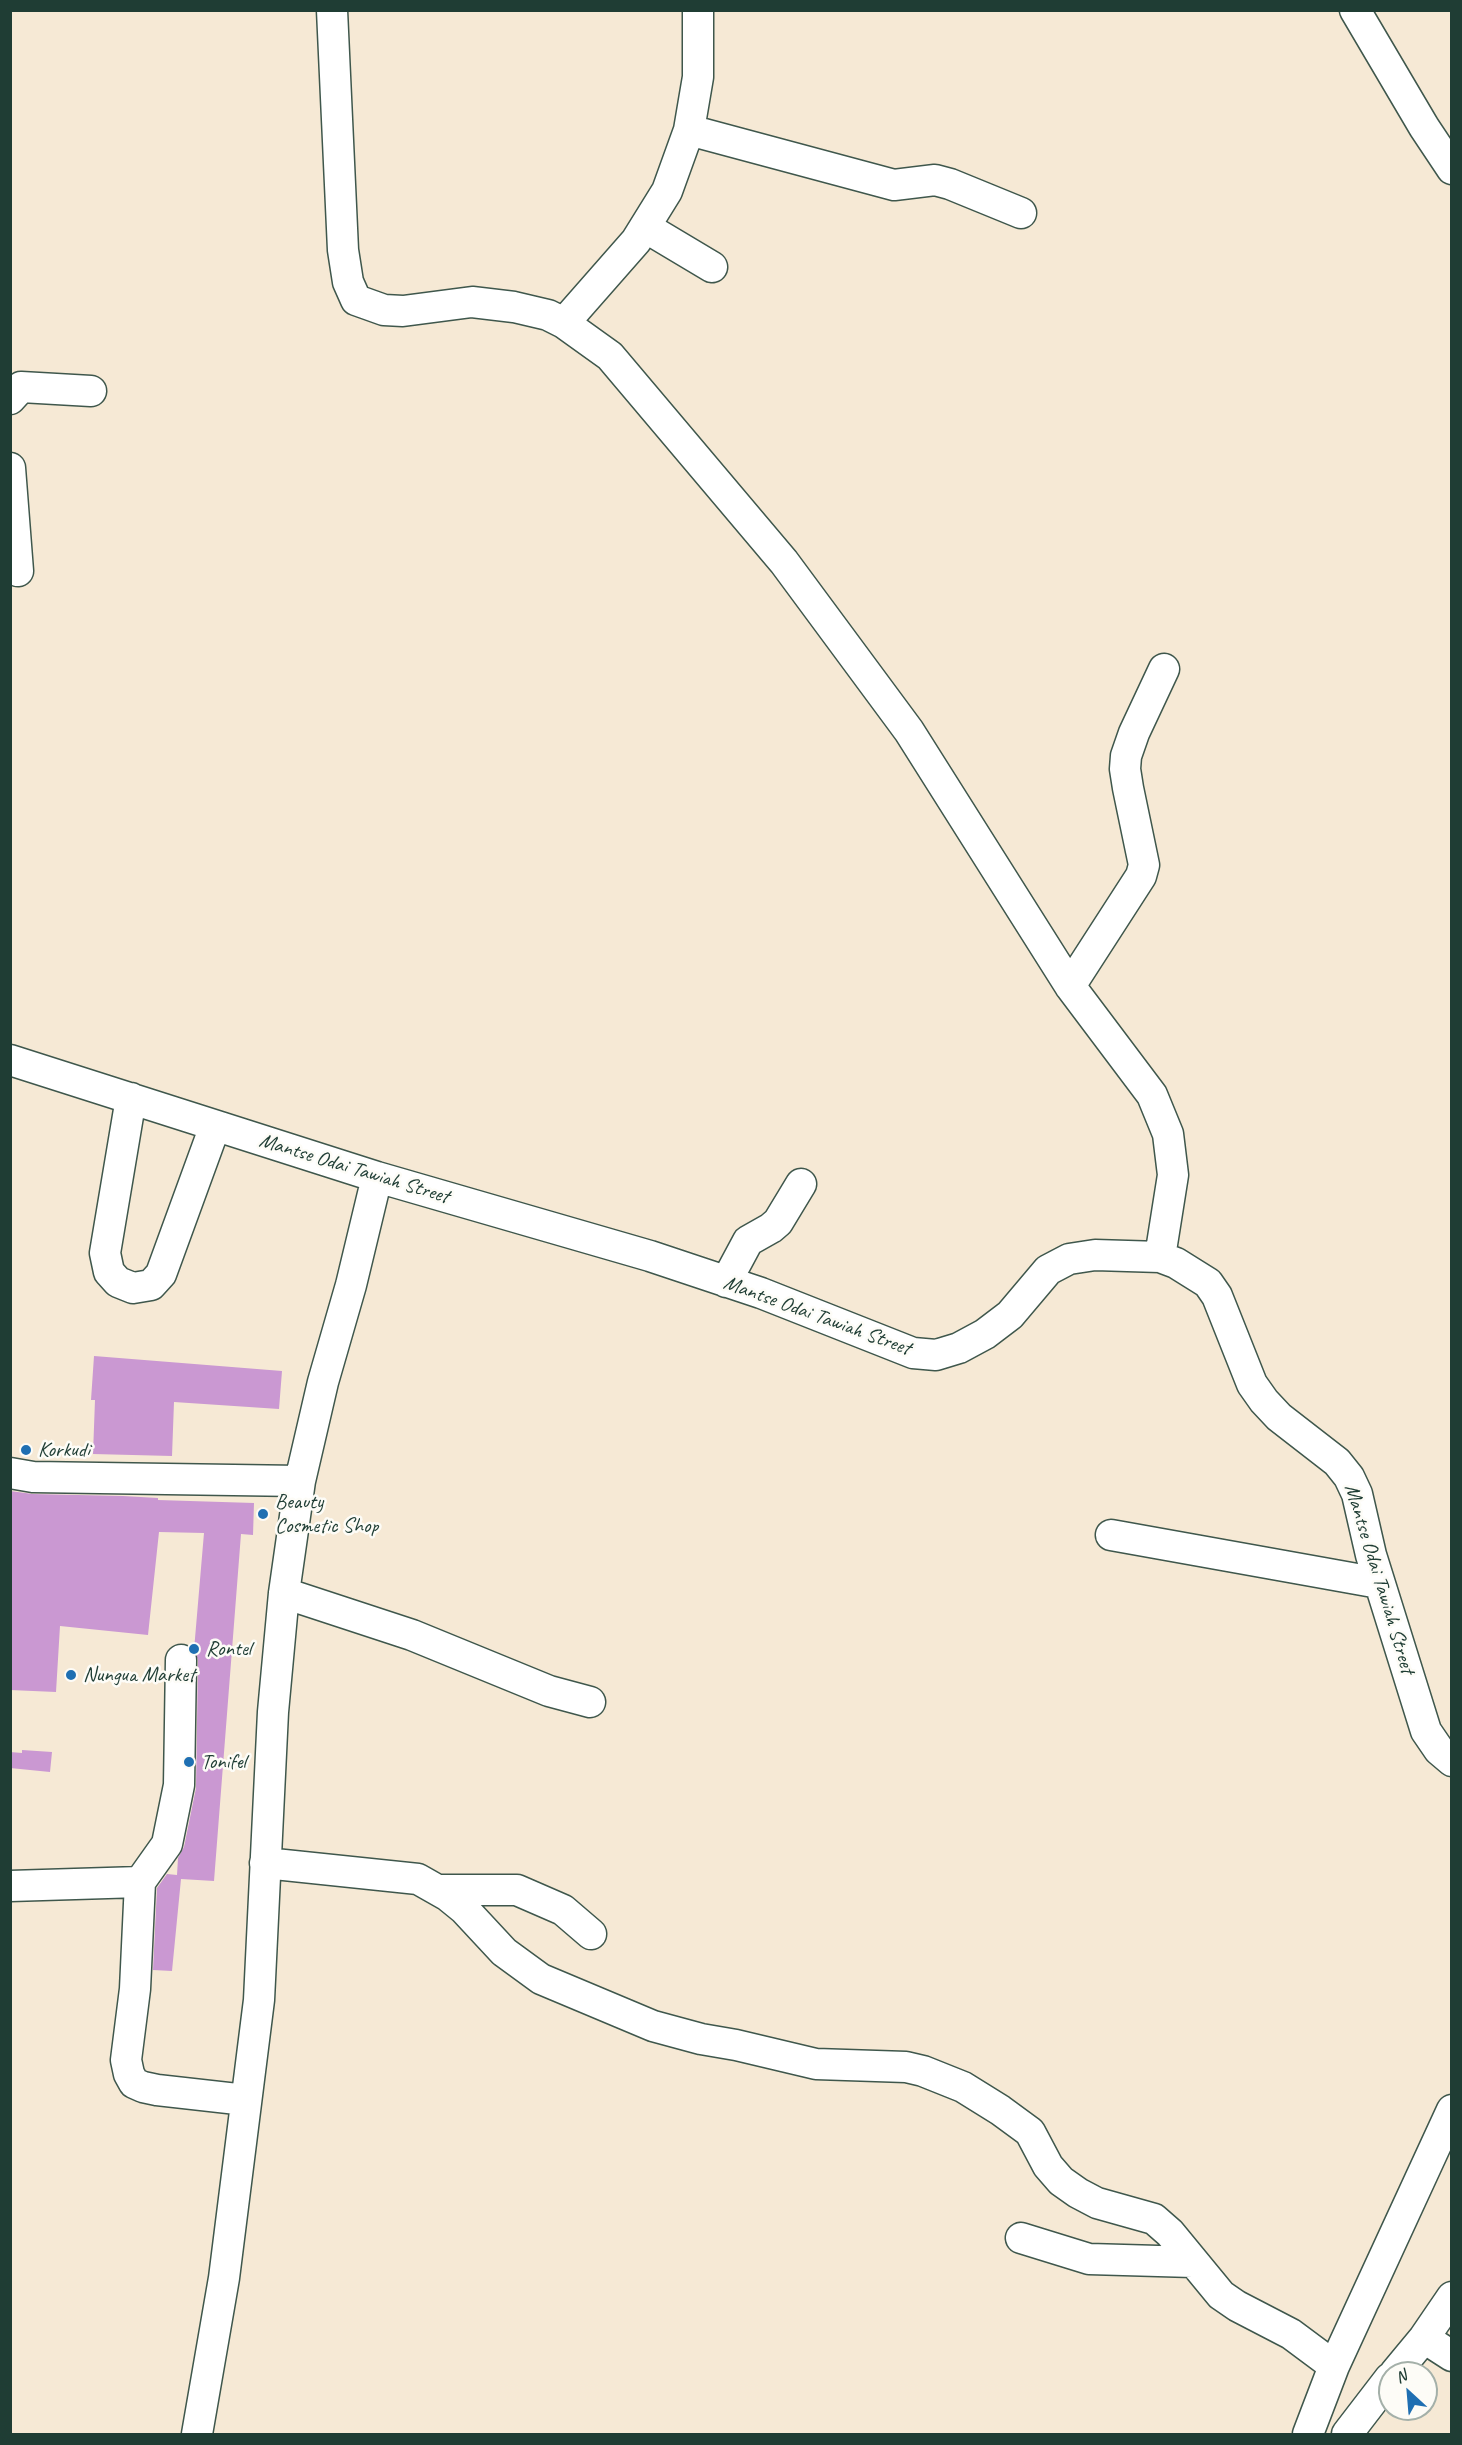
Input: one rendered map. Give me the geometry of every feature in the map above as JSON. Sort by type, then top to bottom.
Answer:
[{"type":"street","points":[[332,10],[343,250],[348,282],[356,300],[384,310],[403,311],[472,302],[514,307],[548,315],[564,323],[610,356],[784,562],[909,731],[1070,986],[1152,1095],[1168,1134],[1173,1175],[1160,1257]]},
{"type":"street","points":[[564,323],[636,241],[667,191],[689,130],[698,76],[698,10]]},
{"type":"street","points":[[1355,10],[1424,127],[1452,169]]},
{"type":"street","points":[[689,130],[894,185],[935,180],[1020,213]]},
{"type":"street","points":[[645,227],[712,267]]},
{"type":"street","points":[[10,399],[21,387],[91,391]]},
{"type":"street","points":[[10,468],[18,571]]},
{"type":"street","points":[[1070,986],[1141,876],[1143,865],[1128,788],[1126,756],[1134,733],[1164,669]]},
{"type":"street","name":"Mantse Odai Tawiah Street","points":[[10,1060],[377,1177],[650,1256],[726,1282],[905,1350],[936,1355],[959,1348],[985,1334],[1010,1315],[1048,1270],[1069,1259],[1095,1256],[1160,1257],[1176,1263],[1208,1283],[1217,1296],[1252,1384],[1264,1401],[1279,1417],[1337,1462],[1349,1477],[1357,1494],[1379,1583],[1426,1731],[1438,1750],[1452,1761]]},
{"type":"street","points":[[130,1098],[105,1253],[109,1272],[118,1282],[134,1288],[151,1285],[161,1274],[215,1126]]},
{"type":"street","points":[[197,2434],[224,2278],[259,2000],[273,1712],[284,1593],[300,1481],[323,1382],[351,1285],[377,1177]]},
{"type":"street","points":[[726,1282],[748,1241],[778,1222],[801,1184]]},
{"type":"street","points":[[10,1473],[33,1477],[300,1481]]},
{"type":"street","points":[[1111,1535],[1379,1583]]},
{"type":"street","points":[[284,1593],[412,1635],[549,1691],[590,1702]]},
{"type":"street","points":[[181,1660],[179,1785],[167,1844],[140,1882],[135,1989],[126,2060],[134,2083],[157,2090],[246,2100]]},
{"type":"street","points":[[265,1863],[418,1879],[440,1890],[464,1909],[504,1952],[541,1980],[653,2026],[700,2039],[816,2064],[906,2067],[923,2071],[963,2087],[1030,2132],[1048,2166],[1061,2181],[1097,2203],[1154,2219],[1170,2233],[1221,2295],[1237,2306],[1291,2334],[1334,2366]]},
{"type":"street","points":[[10,1886],[140,1882]]},
{"type":"street","points":[[440,1890],[518,1890],[563,1910],[591,1935]]},
{"type":"street","points":[[1308,2434],[1334,2366],[1452,2110]]},
{"type":"street","points":[[1021,2238],[1089,2259],[1192,2262]]},
{"type":"street","points":[[1405,2361],[1452,2297]]},
{"type":"street","points":[[1424,2338],[1452,2356]]},
{"type":"street","points":[[1347,2434],[1378,2394]]},
{"type":"building","points":[[94,1356],[282,1371],[279,1409],[174,1402],[172,1456],[93,1454],[95,1400],[91,1400]]},
{"type":"building","points":[[10,1491],[33,1494],[254,1503],[253,1535],[241,1534],[214,1881],[181,1879],[172,1971],[153,1970],[157,1888],[167,1874],[177,1875],[178,1858],[184,1847],[196,1788],[198,1660],[194,1650],[204,1533],[159,1532],[148,1635],[60,1626],[56,1692],[10,1690]]},
{"type":"building","points":[[22,1750],[52,1752],[50,1772],[10,1768],[10,1752],[22,1753]]},
{"type":"place","name":"Korkudi","points":[[26,1450]]},
{"type":"place","name":"Beauty Cosmetic Shop","points":[[263,1514]]},
{"type":"place","name":"Rontel","points":[[194,1649]]},
{"type":"place","name":"Nungua Market","points":[[71,1675]]},
{"type":"place","name":"Tonifel","points":[[189,1762]]}]
